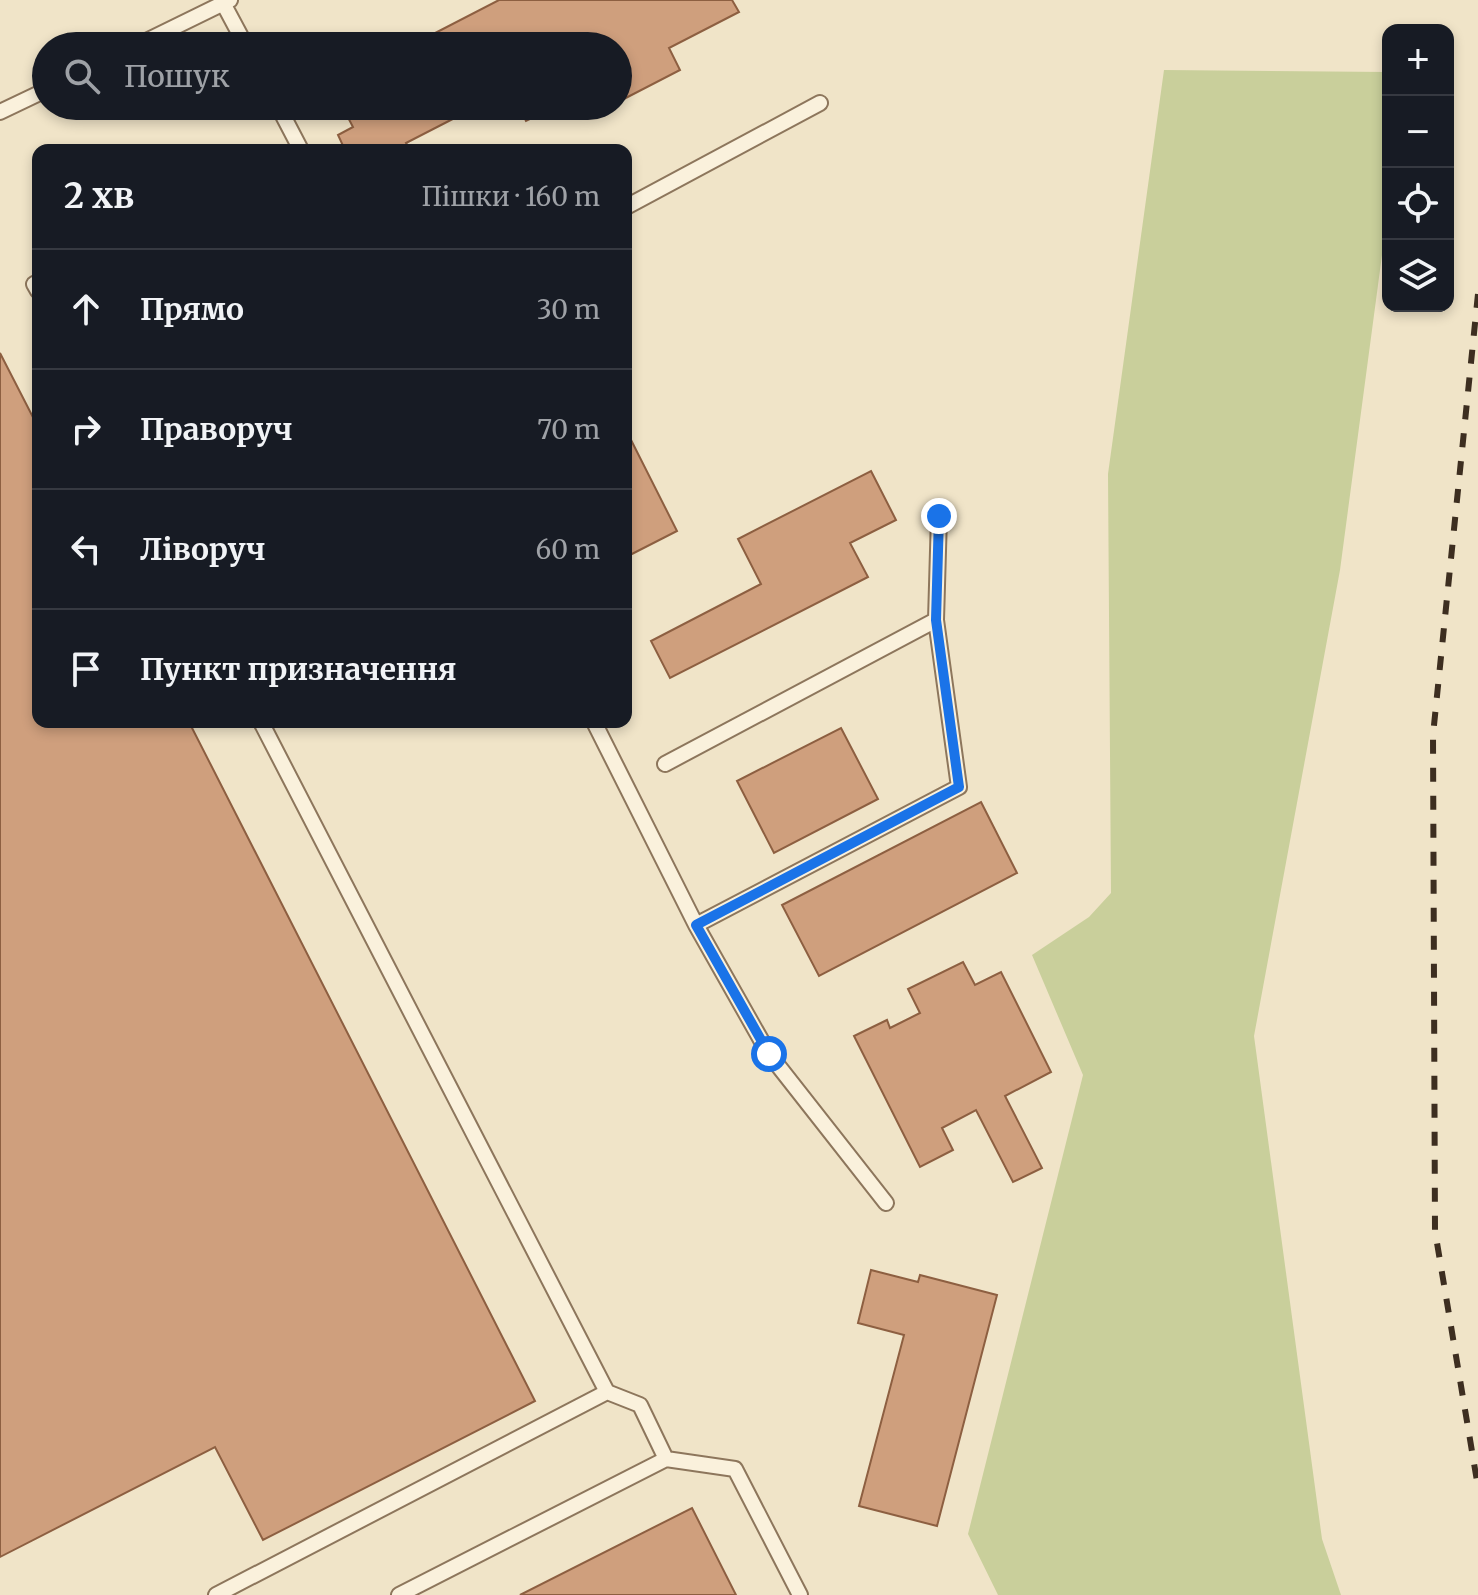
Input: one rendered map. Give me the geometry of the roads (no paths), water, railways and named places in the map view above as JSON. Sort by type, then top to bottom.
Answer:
[{"type":"lane","points":[[165,32],[227,2],[240,32]]},
{"type":"lane","points":[[0,112],[32,97]]},
{"type":"lane","points":[[632,204],[820,103]]},
{"type":"lane","points":[[285,120],[298,144]]},
{"type":"lane","points":[[696,925],[959,787],[936,620],[939,516]]},
{"type":"lane","points":[[665,764],[936,620]]},
{"type":"lane","points":[[264,728],[607,1392],[640,1405],[666,1459]]},
{"type":"lane","points":[[597,728],[696,925],[769,1054],[886,1203]]},
{"type":"lane","points":[[216,1595],[607,1392]]},
{"type":"lane","points":[[399,1595],[666,1459],[735,1469],[800,1595]]},
{"type":"railway","points":[[1478,294],[1433,735],[1435,1231],[1478,1487]]}]
